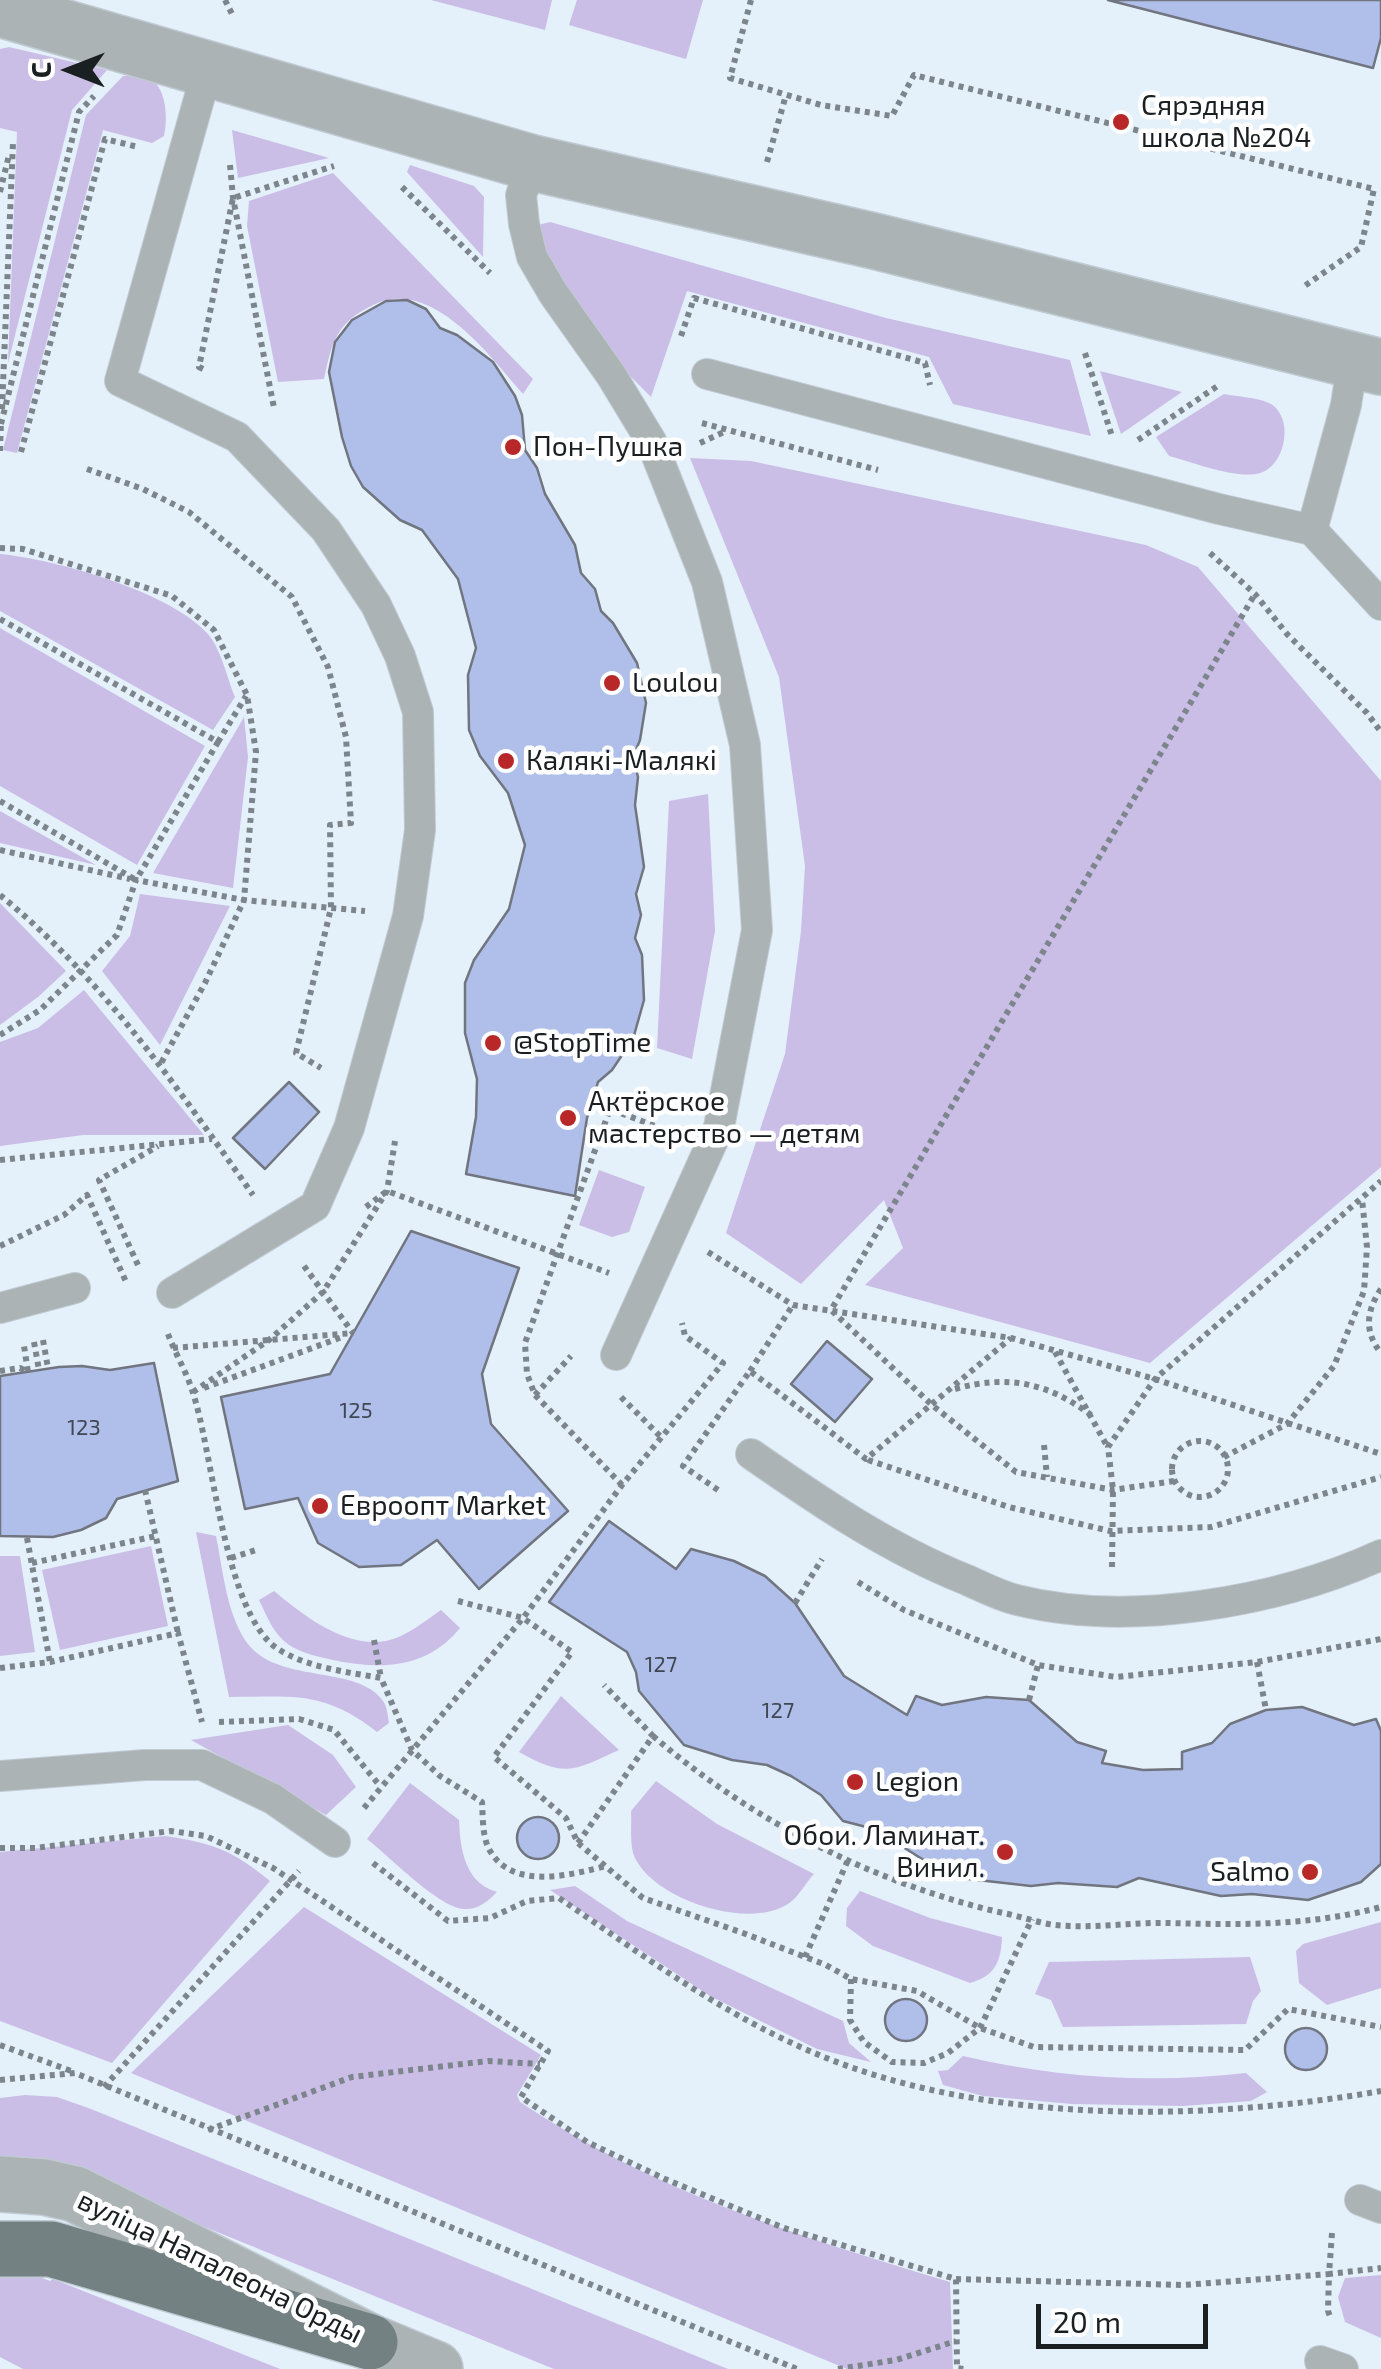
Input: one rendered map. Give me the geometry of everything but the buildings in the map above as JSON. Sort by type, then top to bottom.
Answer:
[{"type":"main road","points":[[0,2249],[51,2249],[370,2342]]},
{"type":"street","points":[[0,9],[533,163],[874,241],[1367,363]]},
{"type":"street","name":"вуліца Напалеона Орды","points":[[0,2184],[75,2194],[370,2342],[434,2369]]},
{"type":"lane","points":[[167,1306],[316,1206],[349,1128],[393,979],[408,916],[420,830],[418,712],[400,656],[376,605],[326,530],[237,437],[120,382],[208,68]]},
{"type":"lane","points":[[533,163],[521,195],[532,257],[612,374],[650,441],[707,582],[745,745],[756,930],[719,1127],[662,1292],[616,1356]]},
{"type":"lane","points":[[1312,530],[1346,404],[1367,363]]},
{"type":"lane","points":[[707,374],[1312,530],[1381,605]]},
{"type":"lane","points":[[0,1308],[75,1288]]},
{"type":"lane","points":[[751,1454],[842,1517],[930,1565],[1016,1600],[1114,1613],[1234,1602],[1352,1568],[1381,1554]]},
{"type":"lane","points":[[0,1776],[202,1766],[274,1799],[334,1842]]},
{"type":"path","points":[[750,0],[730,78],[820,105],[892,116],[914,75],[1374,190],[1361,247],[1300,289]]},
{"type":"path","points":[[1,424],[78,112],[100,89]]},
{"type":"path","points":[[765,168],[786,94]]},
{"type":"path","points":[[21,452],[105,138],[142,148]]},
{"type":"path","points":[[0,139],[13,142]]},
{"type":"path","points":[[0,450],[13,142]]},
{"type":"path","points":[[0,192],[13,142]]},
{"type":"path","points":[[396,181],[502,283]]},
{"type":"path","points":[[233,198],[277,426]]},
{"type":"path","points":[[1085,352],[1118,453]]},
{"type":"path","points":[[1133,442],[1228,379]]},
{"type":"path","points":[[691,419],[724,432],[879,470]]},
{"type":"path","points":[[87,470],[142,489],[189,512],[292,596],[328,666],[346,736],[351,823],[330,825],[331,908],[296,1053],[329,1075]]},
{"type":"path","points":[[0,548],[23,549],[172,596],[214,630],[247,695],[256,752],[244,900],[160,1065]]},
{"type":"path","points":[[1209,552],[1255,594],[1286,634],[1381,732]]},
{"type":"path","points":[[831,1310],[1255,594]]},
{"type":"path","points":[[0,619],[218,742]]},
{"type":"path","points":[[0,1036],[40,1010],[117,935],[136,880],[247,695]]},
{"type":"path","points":[[0,801],[136,880]]},
{"type":"path","points":[[0,850],[244,900],[331,908]]},
{"type":"path","points":[[0,895],[83,970],[201,1122]]},
{"type":"path","points":[[622,1485],[535,1395],[528,1374],[526,1343],[610,1109],[682,1136]]},
{"type":"path","points":[[0,1160],[213,1138]]},
{"type":"path","points":[[144,1279],[99,1180],[164,1142]]},
{"type":"path","points":[[1108,1447],[1155,1379],[1381,1181]]},
{"type":"path","points":[[387,1191],[662,1292],[685,1336],[723,1363],[622,1485],[523,1618],[392,1773]]},
{"type":"path","points":[[0,1246],[64,1215],[87,1195]]},
{"type":"path","points":[[1224,1457],[1286,1424],[1334,1366],[1364,1291],[1367,1247],[1362,1197]]},
{"type":"path","points":[[662,1292],[705,1250],[793,1305],[1010,1338],[1155,1379],[1381,1454]]},
{"type":"path","points":[[1381,1289],[1368,1319],[1370,1335],[1381,1353]]},
{"type":"path","points":[[750,1371],[793,1305]]},
{"type":"path","points":[[167,1306],[173,1348],[193,1392],[217,1511],[252,1616],[276,1648],[321,1666],[381,1678]]},
{"type":"path","points":[[831,1310],[932,1405],[1016,1472],[1113,1490],[1174,1481]]},
{"type":"path","points":[[1355,1314],[1368,1319]]},
{"type":"path","points":[[173,1348],[353,1333],[193,1392]]},
{"type":"path","points":[[44,1346],[48,1368]]},
{"type":"path","points":[[0,1372],[20,1368],[28,1372],[24,1349]]},
{"type":"path","points":[[1054,1350],[1108,1447],[1113,1490],[1110,1531],[1116,1677]]},
{"type":"path","points":[[535,1395],[575,1352]]},
{"type":"path","points":[[950,1391],[984,1381],[1032,1386],[1062,1394],[1091,1415]]},
{"type":"path","points":[[1202,1441],[1224,1457],[1224,1484],[1210,1495],[1185,1493],[1174,1481],[1173,1462],[1184,1446],[1202,1441]]},
{"type":"path","points":[[1044,1445],[1047,1478]]},
{"type":"path","points":[[866,1459],[1009,1507],[1110,1531],[1211,1527],[1381,1476]]},
{"type":"path","points":[[146,1490],[202,1723],[299,1719],[334,1730],[380,1786]]},
{"type":"path","points":[[32,1563],[156,1536]]},
{"type":"path","points":[[27,1538],[50,1662]]},
{"type":"path","points":[[232,1558],[259,1548]]},
{"type":"path","points":[[795,1603],[822,1559]]},
{"type":"path","points":[[458,1601],[523,1618],[572,1652],[494,1758],[566,1818],[578,1843],[643,1898],[805,1957],[851,1979],[917,1991],[980,2028],[1034,2047],[1244,2050],[1288,2009],[1381,2027]]},
{"type":"path","points":[[0,1668],[50,1662],[178,1633]]},
{"type":"path","points":[[374,1640],[381,1678],[412,1750],[440,1776],[482,1802],[487,1847],[502,1865],[541,1877],[563,1877],[608,1866]]},
{"type":"path","points":[[1257,1662],[1266,1710]]},
{"type":"path","points":[[1029,1700],[1038,1665]]},
{"type":"path","points":[[604,1685],[703,1779],[848,1860],[943,1899],[1056,1925],[1260,1926],[1381,1908]]},
{"type":"path","points":[[578,1843],[654,1736]]},
{"type":"path","points":[[0,1848],[35,1848],[171,1831],[206,1836],[290,1878],[548,2050],[521,2097],[586,2142],[784,2228],[956,2279],[1184,2285],[1381,2268]]},
{"type":"path","points":[[805,1957],[848,1860]]},
{"type":"path","points":[[372,1862],[448,1921],[490,1918],[528,1902],[559,1898],[708,2000],[812,2052],[888,2079],[1000,2104],[1089,2109],[1230,2111],[1381,2091]]},
{"type":"path","points":[[104,2087],[247,1932],[290,1878]]},
{"type":"path","points":[[851,1979],[850,2020],[864,2042],[892,2062],[924,2063],[948,2053],[980,2028],[1032,1919]]},
{"type":"path","points":[[0,2045],[75,2072],[208,2130],[797,2369]]},
{"type":"path","points":[[208,2130],[352,2076],[488,2061],[541,2064]]},
{"type":"path","points":[[888,2079],[892,2062]]},
{"type":"path","points":[[0,2080],[75,2072]]},
{"type":"path","points":[[1328,2274],[1328,2311],[1337,2332]]},
{"type":"path","points":[[956,2279],[957,2368],[964,2369]]},
{"type":"path","points":[[838,2369],[896,2360],[956,2341]]},
{"type":"shaded area","points":[[431,0],[552,0],[545,30]]},
{"type":"shaded area","points":[[577,0],[703,0],[686,59],[569,25]]},
{"type":"shaded area","points":[[9,47],[107,70],[72,110],[8,363],[17,132],[0,128],[0,49]]},
{"type":"shaded area","points":[[123,76],[147,77],[159,87],[166,112],[164,136],[152,143],[103,130],[17,453],[3,450],[86,115]]},
{"type":"shaded area","points":[[232,130],[329,158],[238,178]]},
{"type":"shaded area","points":[[410,165],[474,186],[484,197],[483,257],[407,172]]},
{"type":"shaded area","points":[[333,173],[533,379],[523,394],[457,324],[416,301],[395,299],[373,305],[343,327],[333,344],[324,379],[278,382],[247,226],[249,201]]},
{"type":"shaded area","points":[[550,222],[886,318],[1070,360],[1091,436],[953,404],[929,357],[687,291],[651,397],[618,364],[568,294],[534,226]]},
{"type":"shaded area","points":[[1100,371],[1182,392],[1121,434]]},
{"type":"shaded area","points":[[1224,394],[1264,401],[1277,409],[1284,440],[1269,469],[1251,475],[1202,466],[1169,456],[1156,437]]},
{"type":"shaded area","points":[[690,458],[751,461],[1146,545],[1198,567],[1381,781],[1381,1167],[1150,1363],[865,1285],[903,1248],[884,1200],[801,1284],[726,1233],[785,1054],[805,866],[779,677]]},
{"type":"shaded area","points":[[0,554],[110,580],[190,618],[216,647],[235,697],[213,730],[0,611]]},
{"type":"shaded area","points":[[0,628],[205,746],[137,865],[0,786]]},
{"type":"shaded area","points":[[244,717],[248,757],[233,888],[153,873]]},
{"type":"shaded area","points":[[708,794],[715,931],[692,1059],[657,1048],[669,801]]},
{"type":"shaded area","points":[[0,811],[96,865],[0,843]]},
{"type":"shaded area","points":[[140,894],[230,906],[160,1045],[102,971],[130,936]]},
{"type":"shaded area","points":[[0,903],[66,971],[0,1025]]},
{"type":"shaded area","points":[[84,990],[204,1135],[83,1135],[0,1146],[0,1042],[38,1028]]},
{"type":"shaded area","points":[[599,1170],[645,1187],[629,1232],[612,1237],[579,1225]]},
{"type":"shaded area","points":[[196,1532],[216,1536],[233,1616],[245,1640],[258,1654],[276,1664],[371,1689],[384,1703],[389,1723],[377,1732],[324,1702],[290,1697],[229,1697]]},
{"type":"shaded area","points":[[151,1546],[168,1626],[60,1650],[42,1570]]},
{"type":"shaded area","points":[[0,1556],[20,1556],[35,1652],[0,1656]]},
{"type":"shaded area","points":[[274,1591],[312,1620],[355,1640],[393,1639],[441,1610],[460,1628],[447,1642],[418,1659],[386,1665],[333,1660],[299,1650],[279,1636],[259,1600]]},
{"type":"shaded area","points":[[561,1696],[619,1750],[569,1769],[548,1766],[519,1752]]},
{"type":"shaded area","points":[[288,1725],[333,1755],[356,1787],[326,1815],[191,1740]]},
{"type":"shaded area","points":[[656,1781],[717,1824],[814,1874],[788,1904],[750,1914],[704,1906],[662,1887],[635,1858],[631,1842],[631,1811]]},
{"type":"shaded area","points":[[410,1783],[459,1820],[466,1864],[478,1881],[497,1892],[482,1905],[463,1909],[452,1906],[367,1839]]},
{"type":"shaded area","points":[[165,1836],[221,1850],[270,1881],[112,2063],[0,2021],[0,1852]]},
{"type":"shaded area","points":[[575,1886],[627,1921],[843,2021],[849,2043],[871,2062],[817,2049],[710,1996],[550,1890]]},
{"type":"shaded area","points":[[860,1891],[930,1918],[1002,1937],[995,1967],[970,1983],[873,1946],[846,1926],[847,1908]]},
{"type":"shaded area","points":[[304,1907],[541,2055],[517,2095],[520,2102],[571,2134],[622,2162],[728,2208],[950,2282],[953,2369],[847,2369],[131,2073]]},
{"type":"shaded area","points":[[1381,1922],[1381,1988],[1327,2005],[1299,1983],[1296,1951],[1303,1944]]},
{"type":"shaded area","points":[[1250,1957],[1261,1991],[1253,2001],[1246,2024],[1063,2027],[1051,2000],[1035,1994],[1049,1962]]},
{"type":"shaded area","points":[[963,2056],[1104,2077],[1246,2073],[1267,2092],[1251,2101],[1183,2106],[1072,2104],[983,2096],[943,2085],[938,2071],[948,2070]]},
{"type":"shaded area","points":[[57,2097],[91,2109],[728,2369],[554,2369],[82,2177],[0,2161],[0,2098]]},
{"type":"shaded area","points":[[0,2269],[53,2279],[280,2369],[23,2369],[0,2357]]},
{"type":"shaded area","points":[[1381,2275],[1381,2338],[1345,2322],[1338,2297],[1345,2278]]},
{"type":"place","name":"Сярэдняя школа №204","points":[[1121,122]]},
{"type":"place","name":"Пон-Пушка","points":[[513,447]]},
{"type":"place","name":"Loulou","points":[[612,683]]},
{"type":"place","name":"Калякі-Малякі","points":[[506,761]]},
{"type":"place","name":"@StopTime","points":[[493,1043]]},
{"type":"place","name":"Актёрское мастерство — детям","points":[[568,1118]]},
{"type":"place","name":"Евроопт Market","points":[[320,1506]]},
{"type":"place","name":"Legion","points":[[855,1782]]},
{"type":"place","name":"Обои. Ламинат. Винил.","points":[[1005,1852]]},
{"type":"place","name":"Salmo","points":[[1310,1872]]}]
